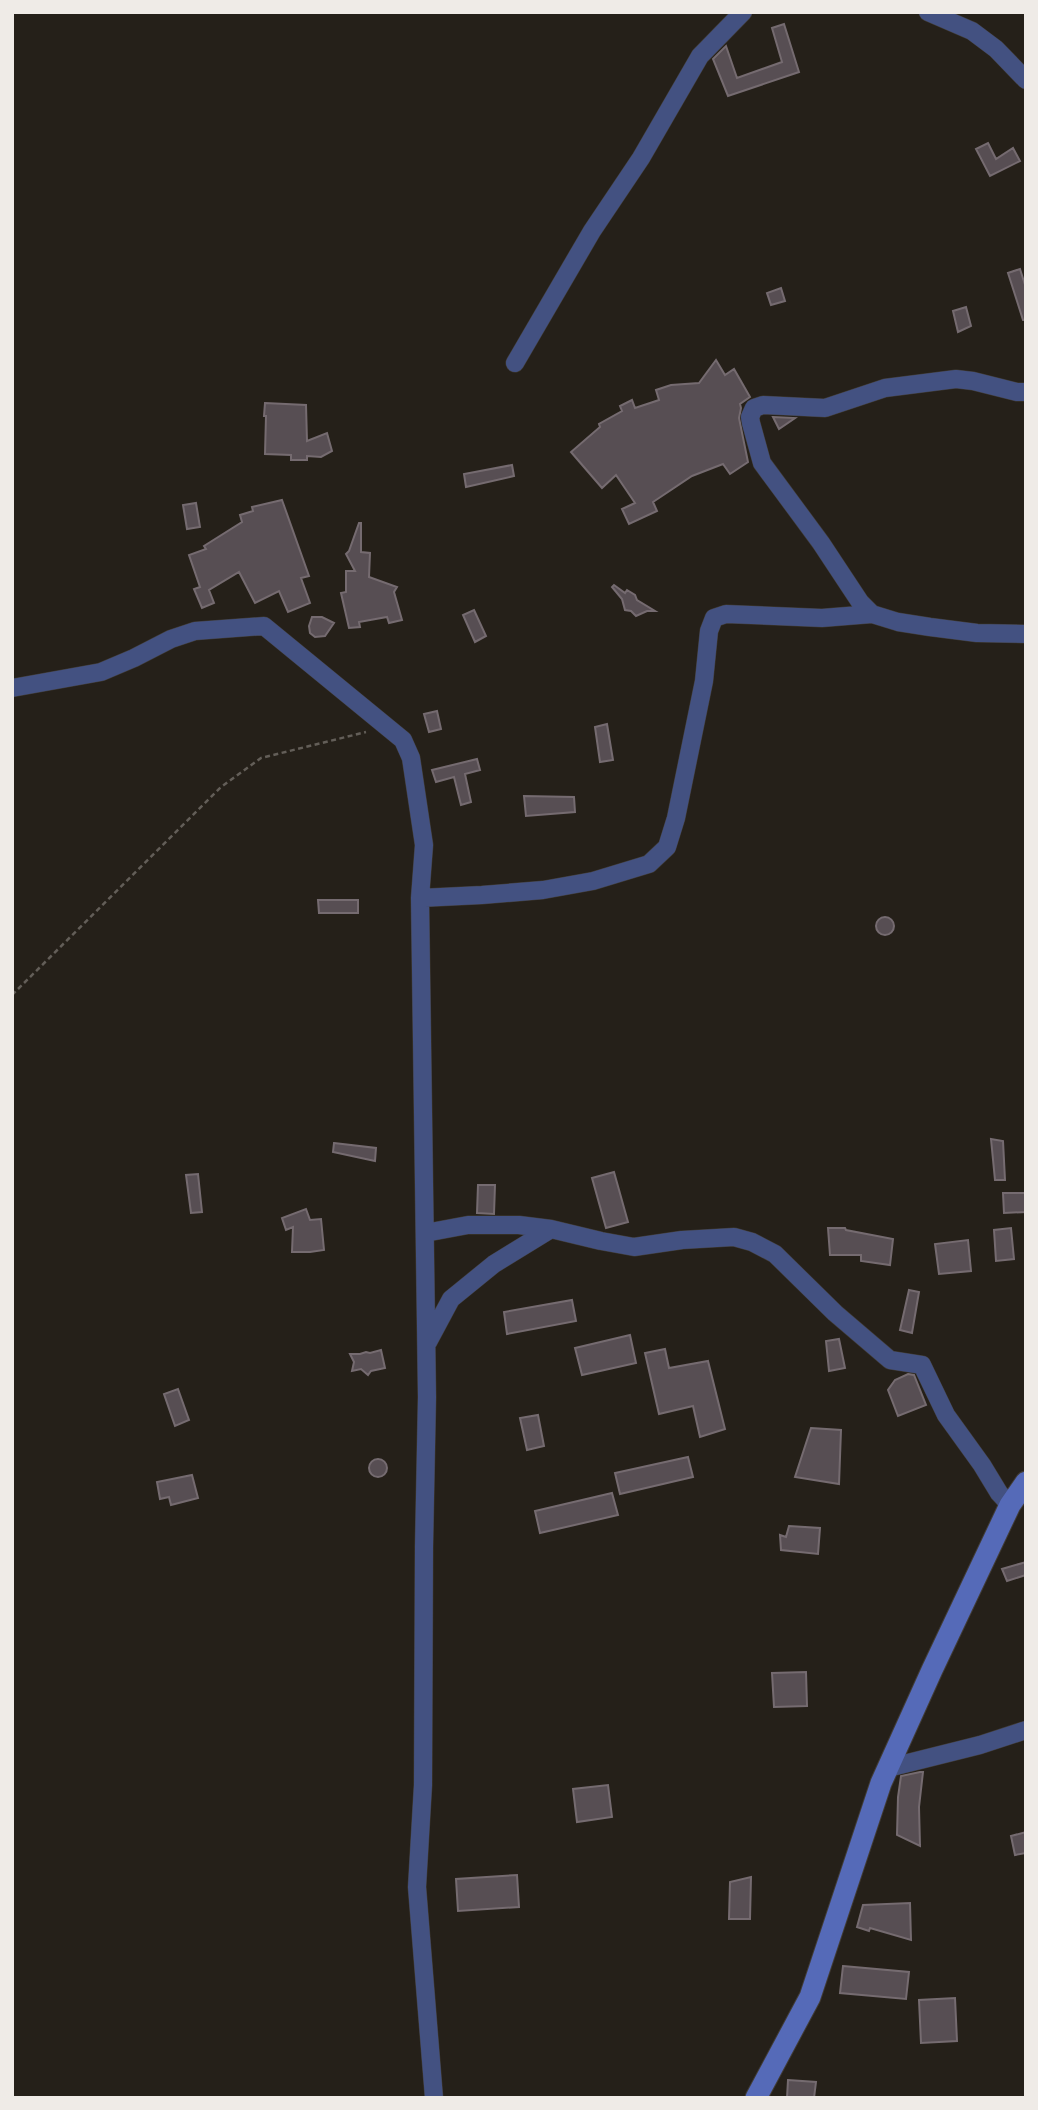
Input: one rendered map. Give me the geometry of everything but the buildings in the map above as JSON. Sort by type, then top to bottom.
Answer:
[{"type":"street","points":[[514,363],[700,56],[743,12]]},
{"type":"street","points":[[928,12],[972,31],[996,49],[1026,80]]},
{"type":"street","points":[[872,614],[860,602],[821,543],[762,463],[750,417],[754,408],[763,405],[825,408],[885,388],[956,379],[1026,392]]},
{"type":"street","points":[[420,898],[543,890],[593,881],[649,864],[667,847],[676,818],[704,681],[709,631],[714,618],[726,614],[822,618],[872,614],[898,622],[977,633],[1026,634]]},
{"type":"street","points":[[12,688],[101,672],[171,639],[195,631],[264,626],[403,740],[411,758],[424,845],[420,898],[427,1344],[423,1771],[417,1887],[434,2098]]},
{"type":"street","points":[[425,1233],[468,1225],[519,1225],[634,1247],[682,1240],[734,1237],[752,1242],[775,1254],[835,1313],[890,1360],[922,1365],[946,1415],[1010,1505]]},
{"type":"street","points":[[427,1344],[451,1299],[494,1264],[551,1229]]},
{"type":"street","points":[[757,2098],[810,1997],[888,1768],[1010,1505],[1026,1482]]},
{"type":"street","points":[[888,1768],[980,1745],[1026,1730]]},
{"type":"path","points":[[12,995],[221,787],[261,758],[386,727]]}]
